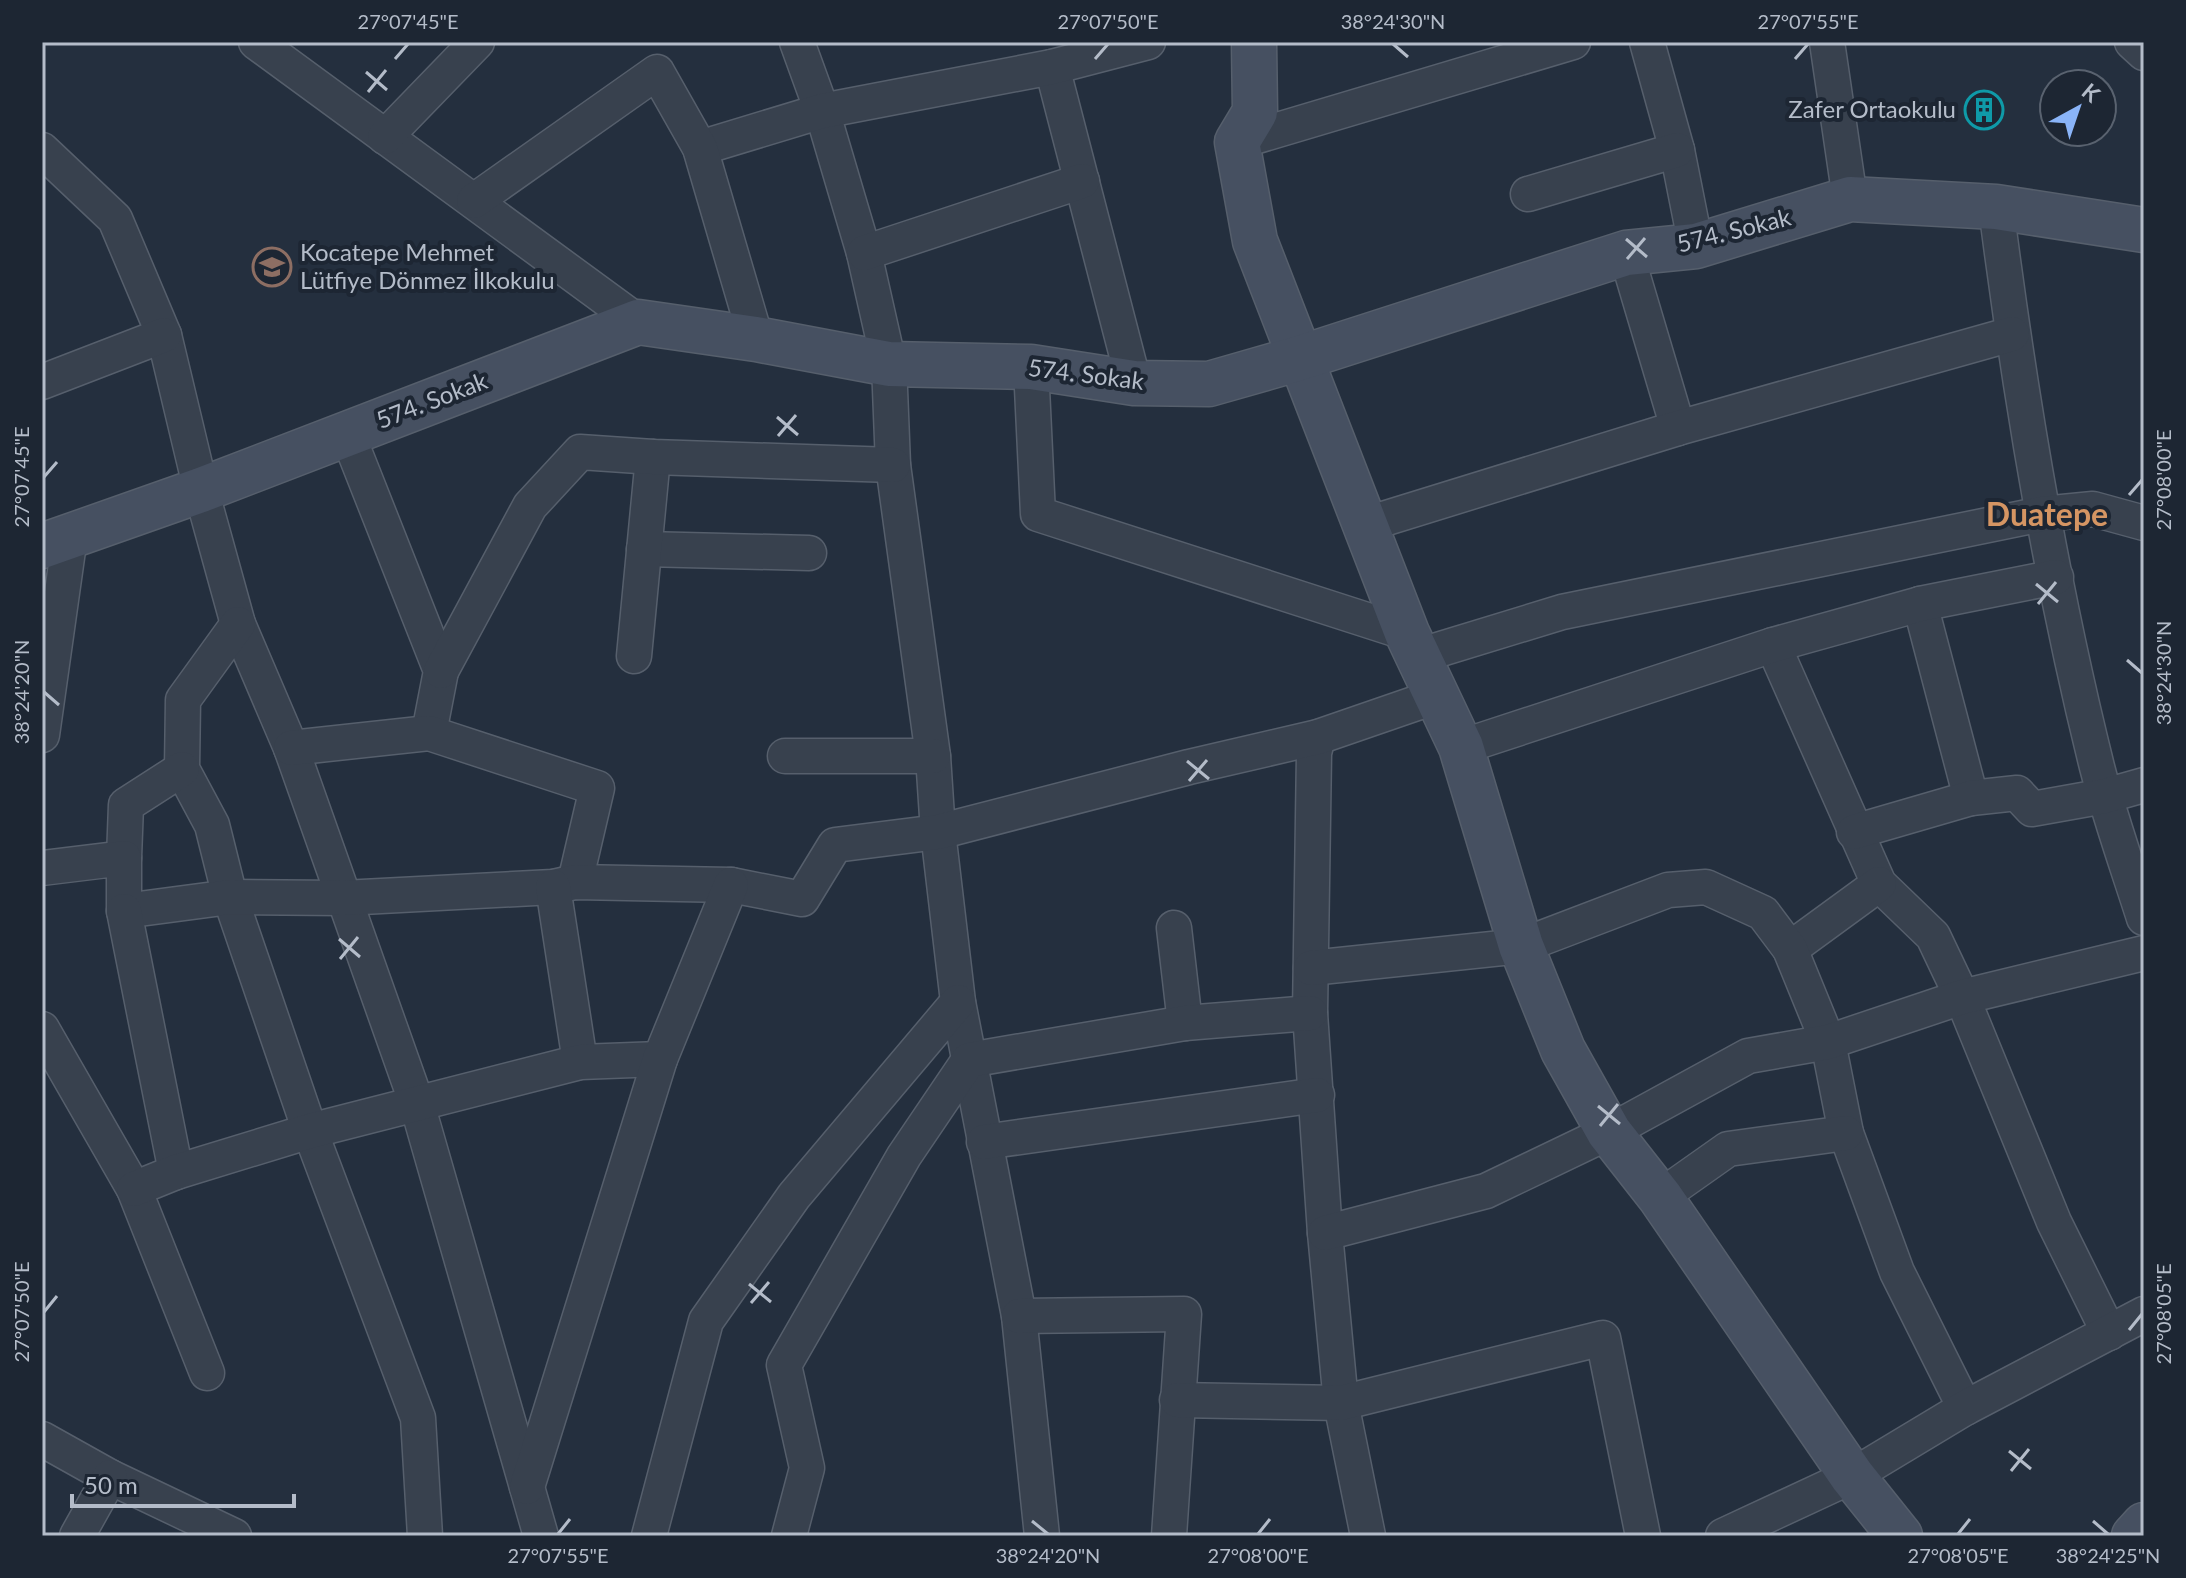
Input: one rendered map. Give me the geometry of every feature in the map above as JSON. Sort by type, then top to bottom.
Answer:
[{"type":"street","points":[[256,42],[638,322]]},
{"type":"street","points":[[385,137],[477,42]]},
{"type":"street","points":[[797,42],[822,111],[864,253],[889,364],[893,465],[933,756],[938,832],[958,1002],[1019,1316],[1042,1536]]},
{"type":"street","points":[[700,148],[822,111],[1052,67],[1148,42]]},
{"type":"street","points":[[1254,42],[1255,112],[1237,142],[1255,241],[1412,644],[1461,747],[1521,946],[1563,1050],[1609,1132],[1660,1197],[1852,1476],[1900,1536]]},
{"type":"street","points":[[1237,142],[1573,42]]},
{"type":"street","points":[[1647,42],[1677,150],[1696,246]]},
{"type":"street","points":[[1827,42],[1850,199]]},
{"type":"street","points":[[2132,42],[2144,53]]},
{"type":"street","points":[[1052,67],[1134,383]]},
{"type":"street","points":[[474,201],[657,72],[700,148],[756,339]]},
{"type":"street","points":[[42,150],[115,219],[164,335],[201,490],[238,624],[291,748],[417,1104],[541,1536]]},
{"type":"street","points":[[1528,194],[1677,150]]},
{"type":"street","points":[[864,253],[1082,181]]},
{"type":"street","name":"574. Sokak","points":[[56,541],[201,490],[638,322],[756,339],[889,364],[1031,367],[1134,383],[1209,384],[1300,358],[1626,253],[1696,246],[1850,199],[1996,207],[2144,230]]},
{"type":"street","points":[[1996,207],[2012,334],[2042,514],[2105,796],[2144,918]]},
{"type":"street","points":[[1626,253],[1678,428]]},
{"type":"street","points":[[1364,525],[1678,428],[2012,334]]},
{"type":"street","points":[[42,382],[164,335]]},
{"type":"street","points":[[1031,367],[1038,514],[1412,644],[2042,514],[2093,509],[2144,523]]},
{"type":"street","points":[[347,433],[441,671]]},
{"type":"street","points":[[429,733],[441,671],[530,506],[580,452],[893,465]]},
{"type":"street","points":[[634,656],[653,457]]},
{"type":"street","points":[[42,735],[56,541]]},
{"type":"street","points":[[644,549],[809,553]]},
{"type":"street","points":[[1461,747],[1773,645],[1920,604],[2056,577]]},
{"type":"street","points":[[1920,604],[1971,798]]},
{"type":"street","points":[[238,624],[183,700],[182,769],[212,825],[230,897],[310,1131],[418,1418],[425,1536]]},
{"type":"street","points":[[1773,645],[1879,884],[1933,936],[1962,997],[2054,1222],[2109,1333]]},
{"type":"street","points":[[124,911],[230,897],[343,898],[564,884],[731,885],[802,899],[835,845],[938,832],[1318,737],[1437,696]]},
{"type":"street","points":[[291,748],[429,733],[597,788],[564,884],[580,1062]]},
{"type":"street","points":[[1318,737],[1314,753],[1310,1013],[1325,1233],[1341,1403],[1368,1536]]},
{"type":"street","points":[[785,756],[933,756]]},
{"type":"street","points":[[176,1172],[124,911],[124,858],[126,805],[182,769]]},
{"type":"street","points":[[1854,832],[1971,798],[2017,793],[2032,809],[2105,796],[2144,785]]},
{"type":"street","points":[[42,868],[124,858]]},
{"type":"street","points":[[1790,949],[1879,884]]},
{"type":"street","points":[[527,1487],[660,1059],[731,885]]},
{"type":"street","points":[[1311,968],[1521,946],[1668,890],[1706,887],[1763,913],[1790,949],[1828,1042],[1846,1133],[1897,1272],[1965,1408]]},
{"type":"street","points":[[1174,928],[1185,1023]]},
{"type":"street","points":[[1325,1233],[1486,1191],[1609,1132],[1748,1056],[1828,1042],[1962,997],[2144,953]]},
{"type":"street","points":[[649,1536],[706,1321],[794,1196],[958,1002]]},
{"type":"street","points":[[789,1536],[807,1468],[784,1365],[904,1156],[969,1060],[1185,1023],[1310,1013]]},
{"type":"street","points":[[47,1052],[134,1189],[207,1373]]},
{"type":"street","points":[[134,1189],[176,1172],[310,1131],[580,1062],[660,1059]]},
{"type":"street","points":[[984,1142],[1317,1095]]},
{"type":"street","points":[[1660,1197],[1728,1149],[1846,1133]]},
{"type":"street","points":[[1019,1316],[1184,1314],[1169,1536]]},
{"type":"street","points":[[1723,1536],[1852,1476],[1965,1408],[2144,1314]]},
{"type":"street","points":[[1177,1400],[1341,1403],[1603,1338],[1643,1536]]},
{"type":"street","points":[[42,1439],[110,1477],[234,1536]]},
{"type":"street","points":[[77,1536],[110,1477]]},
{"type":"street","points":[[2134,1536],[2144,1525]]},
{"type":"place","name":"Zafer Ortaokulu","points":[[1984,110]]},
{"type":"place","name":"Kocatepe Mehmet Lütfiye Dönmez İlkokulu","points":[[272,267]]},
{"type":"district","name":"Duatepe","points":[[2047,515]]}]
